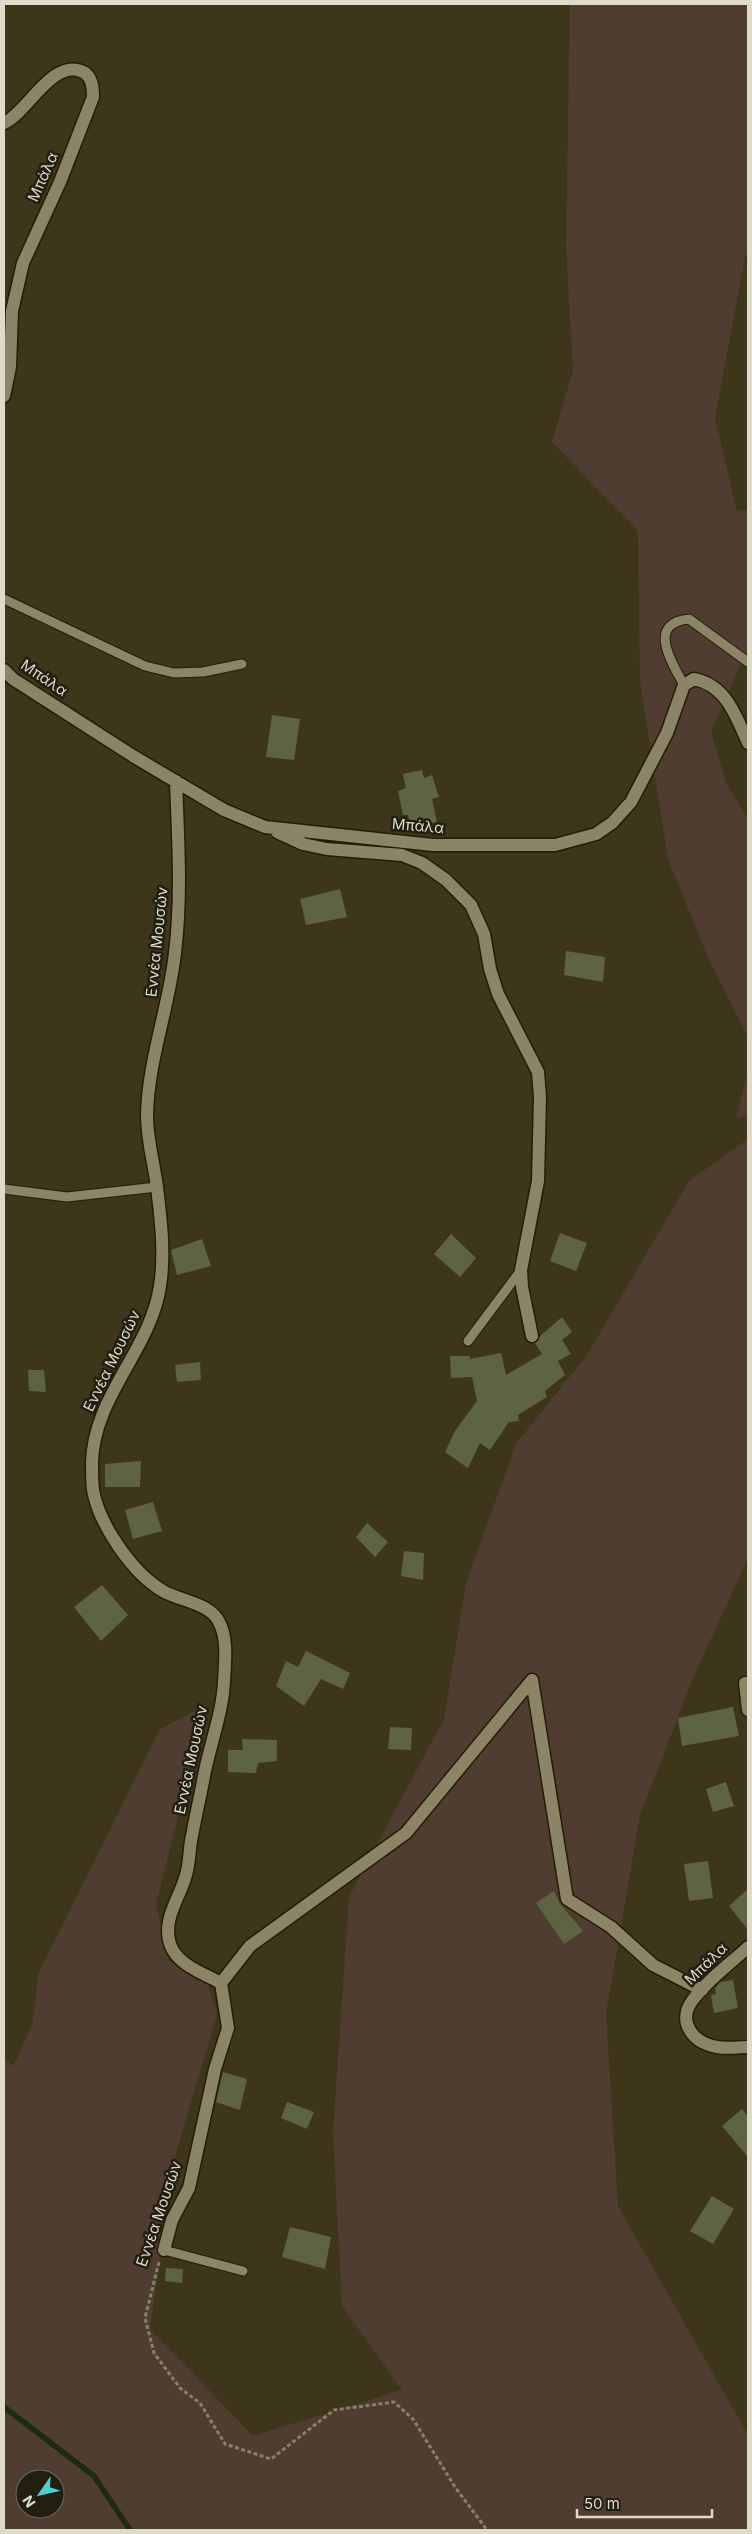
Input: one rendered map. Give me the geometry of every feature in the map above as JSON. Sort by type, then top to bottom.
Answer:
[{"type":"street","name":"Μπάλα","points":[[4,123],[47,83],[64,71],[75,69],[86,73],[93,84],[93,97],[90,106],[60,182],[23,263],[12,311],[10,367],[4,396]]},
{"type":"street","name":"Μπάλα","points":[[4,670],[13,679],[224,810],[265,827],[433,846],[555,845],[576,841],[596,834],[612,823],[631,802],[667,734],[684,685]]},
{"type":"street","points":[[684,685],[694,679],[717,688],[729,703],[748,743]]},
{"type":"street","name":"Εννέα Μουσών","points":[[164,2250],[172,2220],[188,2188],[215,2069],[228,2028],[221,1983],[188,1966],[175,1954],[169,1941],[169,1917],[186,1874],[191,1838],[224,1686],[224,1634],[218,1619],[207,1610],[162,1591],[142,1574],[125,1554],[102,1519],[93,1490],[92,1459],[101,1419],[152,1317],[160,1288],[163,1259],[157,1187],[148,1116],[151,1080],[176,950],[180,876],[176,781]]},
{"type":"street","points":[[265,827],[303,844],[327,849],[402,855],[422,863],[446,880],[471,905],[484,934],[490,969],[498,994],[538,1072],[540,1097],[538,1181],[521,1270],[522,1287],[532,1336]]},
{"type":"street","points":[[221,1983],[250,1946],[406,1833],[532,1680],[567,1899],[611,1927],[653,1966],[702,1990]]},
{"type":"street","points":[[745,1682],[748,1710]]},
{"type":"street","name":"Μπάλα","points":[[748,1947],[702,1990],[692,2001],[685,2016],[687,2029],[696,2039],[717,2047],[748,2047]]},
{"type":"lane","points":[[4,599],[144,666],[174,673],[203,672],[242,664]]},
{"type":"lane","points":[[684,685],[665,645],[666,631],[677,620],[689,619],[748,662]]},
{"type":"lane","points":[[4,1189],[67,1197],[157,1187]]},
{"type":"lane","points":[[468,1341],[521,1270]]},
{"type":"lane","points":[[164,2250],[243,2271]]},
{"type":"path","name":"Εννέα Μουσών","points":[[164,2250],[145,2318],[154,2353],[180,2388],[200,2403],[225,2444],[271,2459],[334,2410],[394,2402],[413,2419],[455,2487],[488,2530]]},
{"type":"shaded area","points":[[570,4],[748,4],[748,252],[745,257],[715,418],[737,512],[748,510],[748,660],[742,662],[711,732],[726,783],[748,819],[748,1038],[709,960],[668,859],[640,682],[638,531],[552,442],[573,370],[566,246]]},
{"type":"shaded area","points":[[748,1070],[748,1116],[736,1118]]},
{"type":"shaded area","points":[[748,1139],[748,1558],[693,1678],[640,1815],[606,2014],[618,2206],[748,2435],[748,2530],[4,2530],[4,2059],[14,2066],[33,2022],[38,1974],[160,1729],[206,1705],[156,1904],[169,1961],[207,1982],[217,2014],[172,2167],[150,2329],[253,2436],[402,2390],[342,2306],[333,2133],[349,1897],[444,1719],[466,1583],[516,1444],[587,1355],[689,1181]]},
{"type":"building","points":[[272,715],[300,719],[294,760],[266,757]]},
{"type":"building","points":[[422,770],[424,778],[432,775],[439,797],[432,799],[437,822],[411,827],[408,815],[403,815],[398,791],[406,788],[403,774]]},
{"type":"building","points":[[340,889],[347,917],[306,925],[300,899]]},
{"type":"building","points":[[566,951],[605,957],[603,982],[564,975]]},
{"type":"building","points":[[560,1233],[587,1243],[576,1271],[550,1261]]},
{"type":"building","points":[[451,1234],[476,1258],[460,1277],[434,1254]]},
{"type":"building","points":[[202,1239],[211,1266],[177,1275],[171,1250]]},
{"type":"building","points":[[562,1317],[572,1332],[562,1340],[571,1354],[558,1361],[565,1375],[545,1391],[547,1397],[518,1415],[519,1421],[509,1422],[490,1450],[480,1443],[468,1468],[445,1452],[455,1431],[477,1401],[472,1377],[451,1378],[450,1356],[470,1356],[470,1359],[501,1353],[506,1375],[542,1354],[535,1343],[540,1336]]},
{"type":"building","points":[[200,1362],[201,1380],[177,1382],[175,1365]]},
{"type":"building","points":[[28,1370],[44,1370],[46,1392],[29,1391]]},
{"type":"building","points":[[141,1461],[140,1487],[105,1487],[105,1464]]},
{"type":"building","points":[[153,1502],[162,1531],[133,1539],[125,1510]]},
{"type":"building","points":[[367,1523],[388,1542],[375,1557],[356,1537]]},
{"type":"building","points":[[404,1551],[424,1553],[423,1580],[401,1576]]},
{"type":"building","points":[[102,1585],[128,1615],[101,1641],[74,1607]]},
{"type":"building","points":[[306,1651],[350,1673],[343,1689],[321,1679],[304,1706],[276,1686],[286,1661],[298,1667]]},
{"type":"building","points":[[733,1707],[739,1736],[682,1746],[678,1718]]},
{"type":"building","points":[[390,1727],[412,1728],[411,1750],[388,1749]]},
{"type":"building","points":[[242,1739],[277,1740],[277,1761],[258,1763],[256,1773],[228,1772],[228,1750],[243,1750]]},
{"type":"building","points":[[726,1782],[734,1806],[713,1812],[706,1789]]},
{"type":"building","points":[[708,1861],[713,1898],[689,1901],[684,1864]]},
{"type":"building","points":[[748,1889],[748,1930],[729,1906]]},
{"type":"building","points":[[554,1891],[560,1904],[583,1931],[564,1944],[536,1903]]},
{"type":"building","points":[[733,1980],[738,2008],[714,2013],[711,1995],[716,1994],[715,1988],[720,1982]]},
{"type":"building","points":[[223,2072],[247,2079],[240,2110],[216,2102]]},
{"type":"building","points":[[287,2102],[314,2112],[307,2129],[281,2118]]},
{"type":"building","points":[[742,2109],[748,2116],[748,2157],[722,2126]]},
{"type":"building","points":[[712,2196],[734,2209],[713,2244],[690,2231]]},
{"type":"building","points":[[290,2227],[331,2237],[325,2269],[282,2257]]},
{"type":"building","points":[[166,2268],[183,2269],[182,2283],[165,2281]]},
{"type":"waterway","points":[[4,2407],[94,2476],[130,2530]]}]
